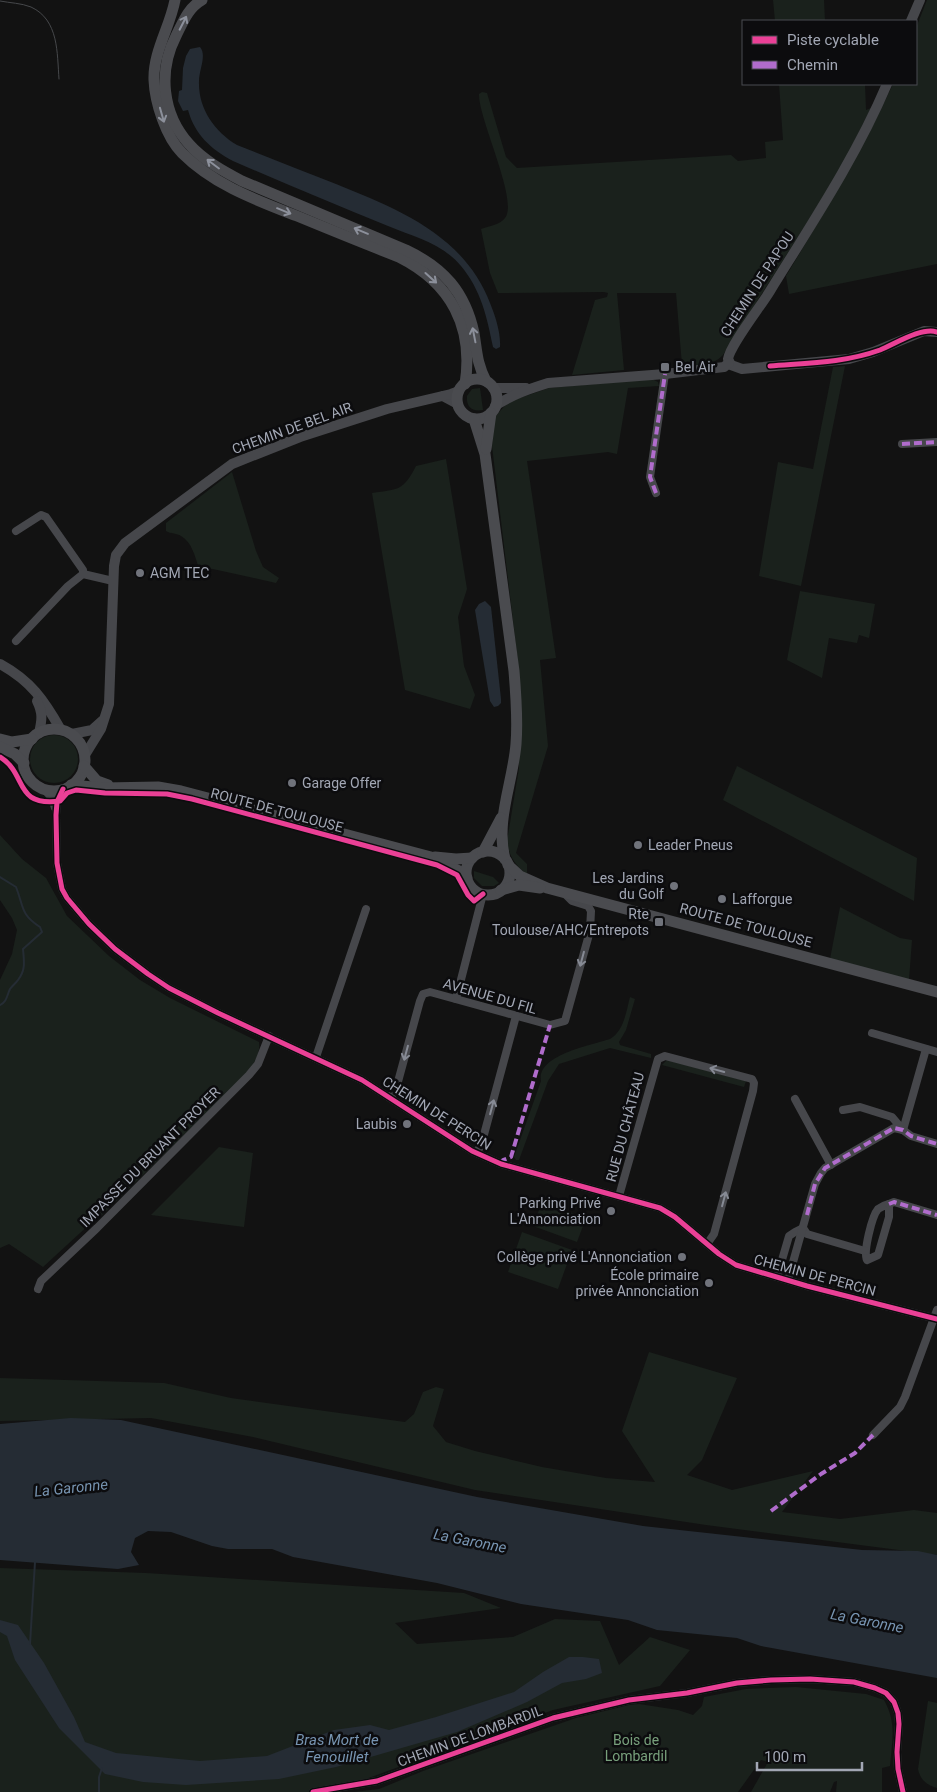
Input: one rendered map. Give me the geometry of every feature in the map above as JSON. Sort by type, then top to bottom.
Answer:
[{"type":"main road","points":[[175,0],[156,59],[154,79],[156,96],[165,127],[181,152],[211,177],[238,192],[399,257],[431,277],[445,292],[460,320],[465,342],[468,366],[458,404],[462,412],[474,419],[483,418],[493,410]]},
{"type":"main road","points":[[202,0],[194,4],[188,12],[173,42],[165,66],[164,81],[166,95],[173,120],[188,143],[216,167],[242,181],[419,256],[453,284],[463,300],[470,319],[479,368],[497,397],[485,454]]},
{"type":"main road","points":[[462,387],[477,379],[490,384]]},
{"type":"main road","points":[[474,419],[485,454],[512,648],[516,696],[516,745],[501,839],[507,862],[509,879],[500,890],[494,893],[483,894],[472,887],[467,878],[468,866],[472,858],[483,852],[495,852],[507,862]]},
{"type":"main road","points":[[0,739],[21,741],[49,729],[61,730],[72,734],[80,743],[84,760],[80,777],[67,787],[53,790],[44,789],[34,783],[27,774],[24,763],[25,750],[35,736]]},
{"type":"main road","points":[[0,747],[15,754],[24,763]]},
{"type":"main road","name":"ROUTE DE TOULOUSE","points":[[84,760],[97,780],[114,787]]},
{"type":"main road","name":"ROUTE DE TOULOUSE","points":[[67,787],[158,787],[181,791],[431,857],[465,860],[472,858]]},
{"type":"main road","points":[[483,852],[504,812]]},
{"type":"main road","name":"ROUTE DE TOULOUSE","points":[[431,857],[461,872],[467,878]]},
{"type":"main road","name":"ROUTE DE TOULOUSE","points":[[507,862],[520,876],[547,888]]},
{"type":"main road","name":"ROUTE DE TOULOUSE","points":[[500,890],[519,886],[547,888],[937,992]]},
{"type":"street","points":[[912,20],[920,0]]},
{"type":"street","name":"CHEMIN DE PAPOU","points":[[729,363],[728,356],[733,346],[767,295],[855,152],[887,85]]},
{"type":"street","points":[[493,410],[504,400],[530,388],[548,383],[666,374],[724,367],[729,363],[731,366],[742,369],[849,359],[873,352],[924,331],[937,332]]},
{"type":"street","points":[[656,493],[650,476],[666,374]]},
{"type":"street","points":[[490,384],[530,388]]},
{"type":"street","name":"CHEMIN DE BEL AIR","points":[[84,760],[101,729],[110,704],[113,581],[116,555],[125,543],[232,464],[300,437],[387,409],[443,396],[462,387]]},
{"type":"street","points":[[443,396],[458,404]]},
{"type":"street","points":[[902,444],[937,442]]},
{"type":"street","points":[[16,531],[41,515],[46,517],[83,570],[83,574]]},
{"type":"street","points":[[83,574],[113,581]]},
{"type":"street","points":[[16,641],[68,586],[83,574]]},
{"type":"street","points":[[0,664],[34,689],[61,730]]},
{"type":"street","points":[[22,679],[41,709],[42,719],[35,736]]},
{"type":"street","points":[[72,734],[92,730],[104,719]]},
{"type":"street","name":"CHEMIN DE PERCIN","points":[[67,787],[57,802],[56,815],[59,878],[67,898],[89,924],[115,949],[148,974],[186,996],[362,1080],[478,1153],[501,1164],[660,1208],[670,1213],[726,1259],[736,1264],[788,1280],[936,1316]]},
{"type":"street","name":"CHEMIN DE PERCIN","points":[[44,789],[52,798],[56,815]]},
{"type":"street","name":"AVENUE DU FIL","points":[[390,1098],[396,1089],[423,994],[430,992],[550,1025],[565,1021],[590,931],[592,910],[588,906],[572,901],[564,892]]},
{"type":"street","points":[[456,999],[483,894]]},
{"type":"street","points":[[316,1057],[366,909]]},
{"type":"street","points":[[478,1153],[516,1016]]},
{"type":"street","points":[[872,1033],[937,1052]]},
{"type":"street","name":"IMPASSE DU BRUANT PROYER","points":[[38,1289],[41,1281],[97,1228],[249,1075],[258,1064],[269,1036]]},
{"type":"street","points":[[903,1130],[926,1049]]},
{"type":"street","name":"RUE DU CHÂTEAU","points":[[619,1196],[658,1059],[666,1056],[752,1079],[754,1082],[753,1091],[714,1234],[707,1244]]},
{"type":"street","points":[[795,1099],[831,1165]]},
{"type":"street","points":[[843,1110],[860,1107],[892,1118],[911,1136],[937,1144]]},
{"type":"street","points":[[788,1280],[818,1178],[825,1168],[894,1128],[903,1130]]},
{"type":"street","points":[[889,1204],[889,1217],[878,1255],[867,1260],[864,1256],[865,1251],[879,1208],[889,1204],[894,1202],[937,1215]]},
{"type":"street","points":[[803,1228],[806,1234],[865,1251]]},
{"type":"street","points":[[778,1277],[789,1236],[803,1228]]},
{"type":"street","points":[[874,1435],[902,1402],[936,1316]]},
{"type":"street","name":"CHEMIN DE LOMBARDIL","points":[[313,1792],[377,1781],[553,1718],[629,1700],[687,1693],[737,1683],[771,1680],[854,1682],[886,1693],[894,1702],[900,1724],[897,1752],[898,1769],[903,1792]]},
{"type":"green space","points":[[773,0],[824,0],[825,20],[775,20]]},
{"type":"green space","points":[[927,0],[937,0],[937,264],[789,294],[786,276],[856,158],[893,85],[917,85],[917,25]]},
{"type":"green space","points":[[779,85],[865,85],[866,110],[871,108],[839,172],[719,359],[700,366],[684,367],[682,365],[676,293],[617,293],[624,370],[572,375],[595,300],[607,297],[608,293],[498,293],[490,273],[481,229],[497,224],[505,218],[508,209],[507,195],[480,106],[479,94],[482,92],[487,93],[506,157],[517,168],[731,155],[738,161],[766,158],[765,142],[783,140]]},
{"type":"green space","points":[[845,366],[801,586],[759,576],[778,462],[813,469],[833,367]]},
{"type":"green space","points":[[652,379],[658,382],[659,386],[628,388],[617,454],[608,452],[527,461],[556,658],[540,660],[548,746],[516,853],[527,864],[527,874],[513,860],[507,841],[519,768],[518,662],[492,446],[494,418],[508,402],[549,388]]},
{"type":"green space","points":[[480,388],[483,410],[476,410],[469,406],[467,396],[472,389]]},
{"type":"green space","points":[[446,459],[467,589],[458,617],[464,666],[475,695],[470,709],[405,690],[372,493],[388,491],[399,487],[407,480],[416,466]]},
{"type":"green space","points":[[232,472],[256,551],[263,567],[279,578],[276,583],[213,569],[199,568],[188,542],[179,535],[166,531],[166,523]]},
{"type":"green space","points":[[800,591],[875,604],[869,638],[859,635],[857,643],[829,638],[822,678],[787,660]]},
{"type":"green space","points":[[54,735],[63,737],[71,742],[76,750],[78,759],[76,768],[71,776],[63,781],[54,783],[45,781],[37,776],[32,768],[30,759],[32,750],[37,742],[45,737]]},
{"type":"green space","points":[[737,766],[917,858],[914,901],[723,800]]},
{"type":"green space","points":[[0,835],[22,859],[46,878],[67,916],[109,956],[140,980],[170,998],[259,1042],[259,1052],[253,1065],[243,1077],[94,1223],[92,1222],[43,1267],[9,1244],[0,1248],[0,980],[12,954],[17,930],[12,918],[0,900]]},
{"type":"green space","points":[[474,871],[493,877],[499,883],[494,886],[482,886],[474,878]]},
{"type":"green space","points":[[840,907],[900,938],[912,940],[909,980],[830,959]]},
{"type":"green space","points":[[630,997],[635,999],[626,1030],[619,1042],[620,1045],[651,1054],[651,1058],[610,1048],[559,1064],[548,1081],[519,1160],[516,1160],[514,1157],[541,1081],[542,1072],[547,1064],[567,1052],[615,1036],[624,1021]]},
{"type":"green space","points":[[667,1060],[746,1081],[744,1087],[662,1065]]},
{"type":"green space","points":[[219,1147],[253,1153],[244,1227],[151,1215]]},
{"type":"green space","points":[[542,1202],[586,1218],[577,1242],[533,1226]]},
{"type":"green space","points":[[522,1232],[572,1250],[558,1289],[508,1272]]},
{"type":"green space","points":[[649,1352],[737,1378],[702,1460],[687,1475],[732,1490],[813,1471],[782,1512],[840,1519],[914,1510],[937,1513],[937,1555],[706,1525],[475,1490],[253,1437],[151,1418],[0,1421],[0,1378],[164,1383],[231,1398],[405,1422],[414,1414],[423,1392],[436,1387],[444,1389],[433,1426],[446,1442],[542,1467],[606,1478],[655,1482],[622,1431]]},
{"type":"green space","points":[[0,1568],[146,1573],[464,1593],[501,1608],[395,1623],[417,1644],[513,1637],[555,1619],[600,1621],[619,1665],[650,1637],[690,1650],[660,1686],[553,1710],[366,1779],[314,1792],[0,1792]]},
{"type":"green space","name":"Bois de Lombardil","points":[[796,1687],[866,1694],[884,1700],[891,1716],[893,1732],[890,1766],[882,1768],[882,1792],[836,1792],[837,1781],[834,1782],[830,1792],[751,1792],[768,1762],[761,1760],[738,1792],[354,1792],[379,1789],[423,1771],[576,1718],[629,1705],[639,1704],[678,1710],[693,1715],[702,1706],[704,1697],[746,1689]]},
{"type":"green space","points":[[928,1701],[937,1703],[937,1788],[924,1781],[918,1769]]},
{"type":"water","points":[[200,47],[203,54],[199,77],[201,100],[209,118],[221,133],[237,145],[383,204],[426,227],[446,242],[464,259],[478,279],[496,319],[500,336],[500,347],[496,349],[493,347],[486,315],[474,285],[461,266],[445,252],[427,242],[233,161],[205,140],[195,127],[188,110],[183,111],[178,101],[179,91],[182,90],[183,68],[186,56],[190,49]]},
{"type":"water","points":[[485,601],[491,607],[501,699],[501,703],[494,707],[490,701],[475,610],[479,604]]},
{"type":"water","name":"La Garonne","points":[[71,1418],[121,1420],[477,1497],[643,1526],[862,1550],[918,1551],[937,1555],[937,1678],[761,1646],[737,1638],[657,1630],[628,1620],[521,1604],[437,1583],[293,1557],[272,1549],[228,1549],[212,1546],[171,1532],[148,1531],[135,1538],[131,1552],[139,1565],[118,1569],[0,1560],[0,1424]]},
{"type":"water","name":"Bras Mort de Fenouillet","points":[[0,1620],[18,1625],[44,1663],[74,1717],[85,1742],[116,1753],[200,1761],[267,1756],[334,1730],[370,1725],[389,1730],[436,1717],[514,1692],[569,1657],[599,1659],[602,1673],[586,1679],[562,1683],[527,1702],[457,1732],[336,1767],[279,1779],[186,1785],[143,1782],[105,1774],[59,1728],[15,1660],[7,1636],[0,1632]]},
{"type":"waterway","points":[[0,877],[16,887],[23,910],[40,927],[42,932],[23,949],[24,965],[21,976],[0,1005]]},
{"type":"waterway","points":[[30,1644],[35,1562]]},
{"type":"waterway","points":[[99,1792],[99,1777],[102,1768]]},
{"type":"tram line","points":[[0,1],[31,7],[47,20],[55,38],[59,79]]},
{"type":"marked path","points":[[656,493],[650,477],[665,374]]},
{"type":"marked path","points":[[902,444],[937,442]]},
{"type":"marked path","points":[[501,1164],[503,1160],[511,1157],[550,1025]]},
{"type":"marked path","points":[[807,1215],[815,1184],[825,1168],[894,1128],[903,1130],[911,1136],[937,1144]]},
{"type":"marked path","points":[[889,1204],[894,1202],[937,1215]]},
{"type":"marked path","points":[[771,1511],[821,1474],[855,1453],[873,1435]]},
{"type":"cycle path","points":[[770,366],[853,358],[880,350],[916,334],[931,331],[937,332]]},
{"type":"cycle path","points":[[0,757],[9,764],[28,794],[35,799],[45,802],[60,801],[67,793],[76,790],[105,793],[167,794],[192,799],[437,865],[457,875],[468,895],[474,901],[483,894]]},
{"type":"cycle path","points":[[63,789],[57,802],[56,815],[57,863],[62,889],[67,898],[89,924],[115,949],[169,988],[362,1080],[472,1151],[501,1164],[660,1208],[675,1217],[719,1254],[736,1265],[807,1286],[937,1319]]},
{"type":"cycle path","points":[[313,1792],[377,1781],[553,1718],[629,1700],[687,1693],[737,1683],[810,1679],[854,1682],[886,1693],[894,1702],[898,1713],[898,1769],[903,1792]]},
{"type":"place","name":"Bel Air","points":[[665,367]]},
{"type":"place","name":"AGM TEC","points":[[140,573]]},
{"type":"place","name":"Garage Offer","points":[[292,783]]},
{"type":"place","name":"Leader Pneus","points":[[638,845]]},
{"type":"place","name":"Les Jardins du Golf","points":[[674,886]]},
{"type":"place","name":"Lafforgue","points":[[722,899]]},
{"type":"place","name":"Rte Toulouse/AHC/Entrepots","points":[[659,922]]},
{"type":"place","name":"Laubis","points":[[407,1124]]},
{"type":"place","name":"Parking Privé L'Annonciation","points":[[611,1211]]},
{"type":"place","name":"Collège privé L'Annonciation","points":[[682,1257]]},
{"type":"place","name":"École primaire privée Annonciation","points":[[709,1283]]}]
